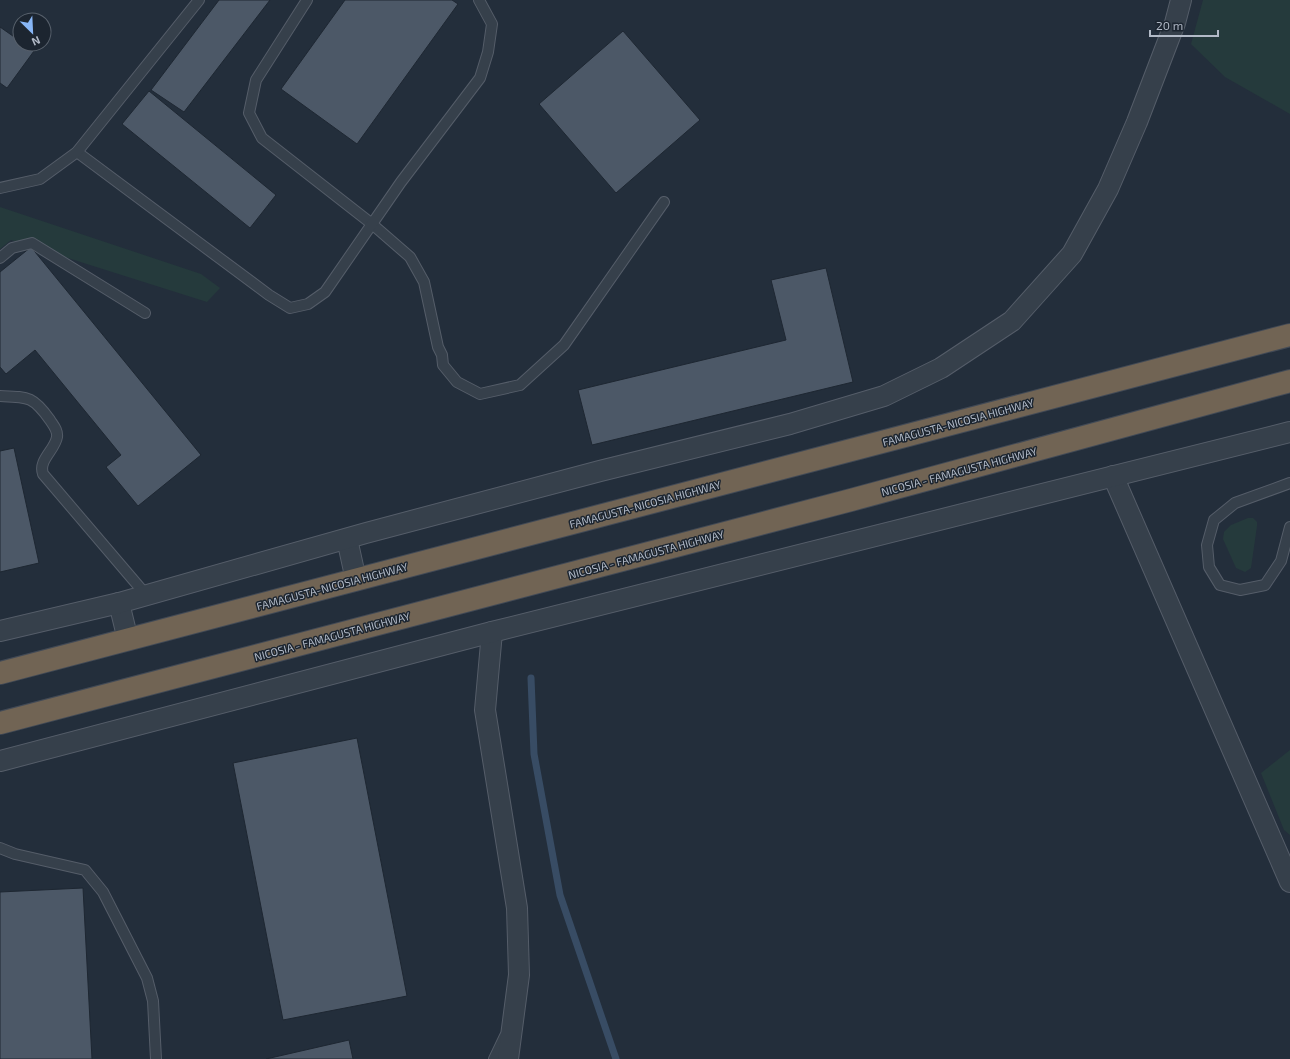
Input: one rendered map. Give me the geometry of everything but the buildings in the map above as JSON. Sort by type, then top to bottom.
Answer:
[{"type":"highway","name":"FAMAGUSTA-NICOSIA HIGHWAY","points":[[0,673],[1290,335]]},
{"type":"highway","name":"NICOSIA - FAMAGUSTA HIGHWAY","points":[[0,723],[851,500],[1290,381]]},
{"type":"street","points":[[0,631],[119,604],[347,539],[600,471],[790,424],[884,396],[941,368],[1012,320],[1072,254],[1108,189],[1137,122],[1170,38],[1181,0]]},
{"type":"street","points":[[0,761],[492,632],[1290,432]]},
{"type":"street","points":[[1113,476],[1290,882]]},
{"type":"street","points":[[347,539],[356,580]]},
{"type":"street","points":[[119,604],[128,640]]},
{"type":"street","points":[[492,632],[485,710],[517,908],[519,975],[508,1059]]},
{"type":"lane","points":[[0,188],[40,179],[77,152],[199,0]]},
{"type":"lane","points":[[307,0],[256,80],[249,113],[262,138],[372,224],[410,257],[424,282],[438,347],[442,355],[443,365],[457,382],[480,394],[520,385],[564,345],[664,202]]},
{"type":"lane","points":[[77,152],[269,295],[290,308],[308,304],[325,292],[401,182],[480,78],[488,52],[492,24],[478,0]]},
{"type":"lane","points":[[0,258],[12,248],[32,243],[145,313]]},
{"type":"lane","points":[[0,396],[22,397],[35,402],[40,406],[55,428],[57,436],[56,441],[43,463],[43,474],[147,596]]},
{"type":"lane","points":[[1290,483],[1235,503],[1214,520],[1206,545],[1210,567],[1220,585],[1240,590],[1265,585],[1281,561],[1290,527]]},
{"type":"lane","points":[[0,848],[15,854],[85,870],[103,892],[147,978],[153,1001],[156,1059]]},
{"type":"lane","points":[[494,1059],[512,1022]]},
{"type":"green space","points":[[1203,0],[1290,0],[1290,114],[1225,77],[1191,44]]},
{"type":"green space","points":[[0,207],[201,274],[220,288],[207,302],[11,240],[0,249]]},
{"type":"green space","points":[[1248,518],[1253,518],[1257,522],[1257,526],[1251,568],[1245,572],[1236,568],[1223,539],[1224,532],[1231,525]]},
{"type":"green space","points":[[1290,750],[1290,835],[1284,830],[1261,773]]},
{"type":"waterway","points":[[531,678],[534,754],[560,895],[616,1059]]}]
